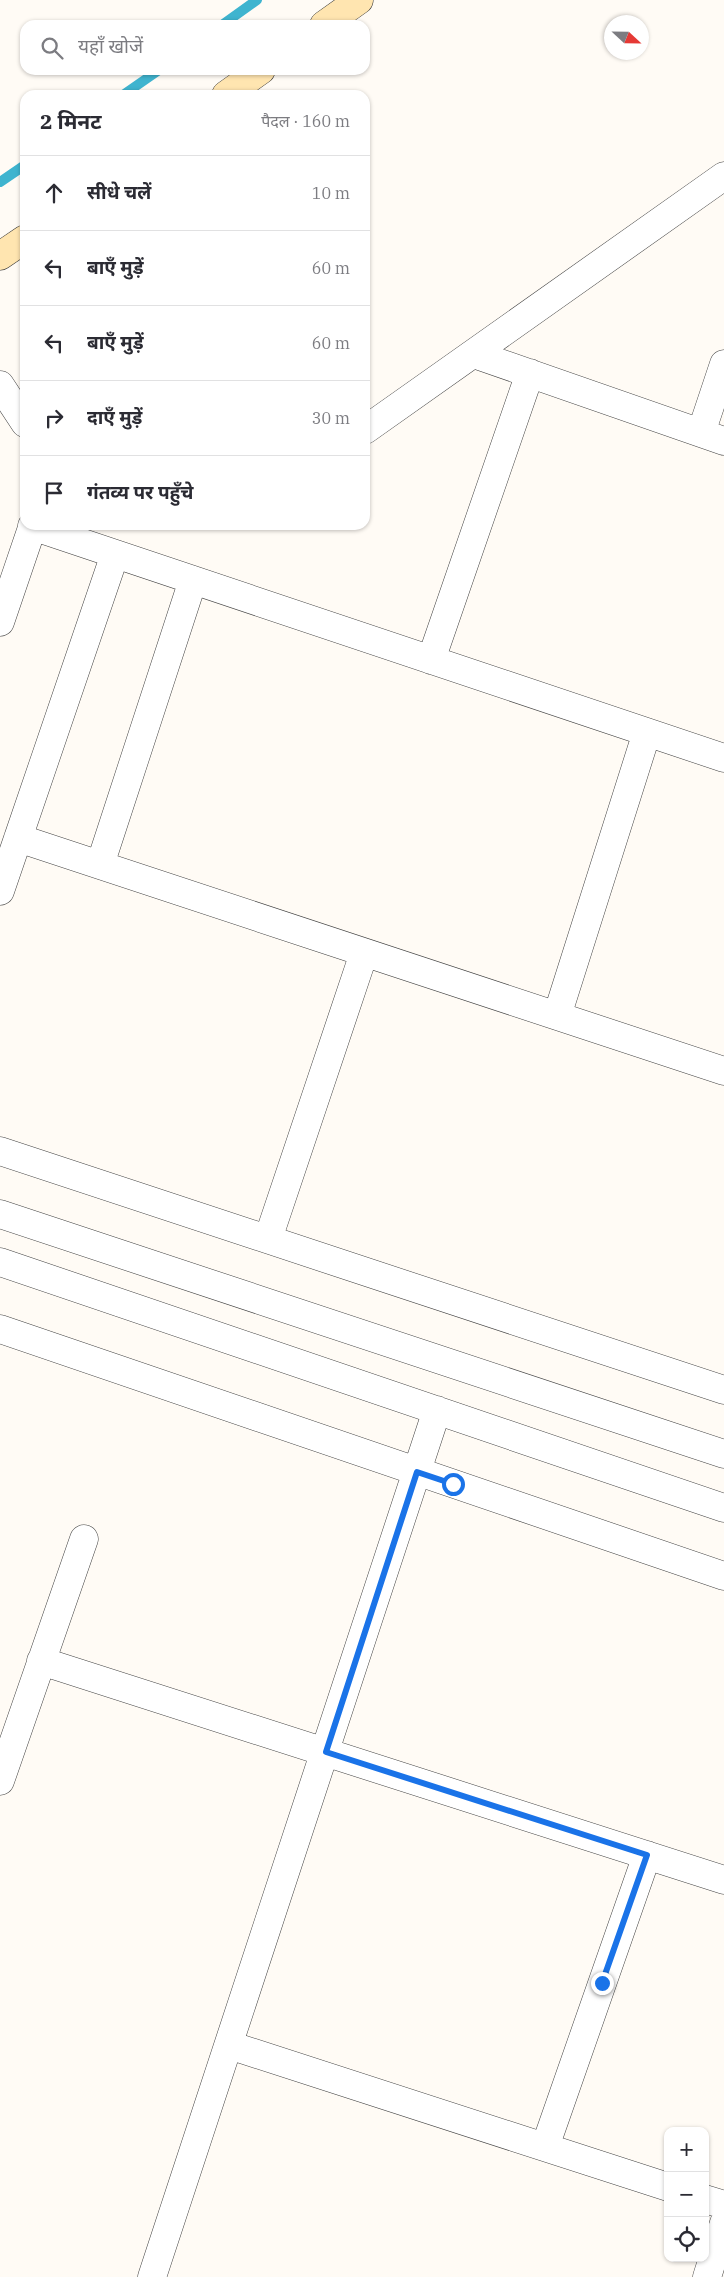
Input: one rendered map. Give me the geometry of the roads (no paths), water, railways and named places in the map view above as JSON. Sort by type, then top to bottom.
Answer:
[{"type":"street","points":[[331,20],[359,0]]},
{"type":"street","points":[[233,90],[254,75]]},
{"type":"street","points":[[370,427],[724,176]]},
{"type":"street","points":[[0,256],[20,242]]},
{"type":"street","points":[[474,354],[713,437],[724,364]]},
{"type":"street","points":[[432,660],[530,373]]},
{"type":"street","points":[[0,385],[20,415]]},
{"type":"street","points":[[0,622],[31,530]]},
{"type":"street","points":[[47,530],[724,758]]},
{"type":"street","points":[[0,892],[116,554]]},
{"type":"street","points":[[100,865],[193,580]]},
{"type":"street","points":[[556,1016],[647,732]]},
{"type":"street","points":[[18,838],[724,1071]]},
{"type":"street","points":[[268,1240],[364,953]]},
{"type":"street","points":[[0,1151],[724,1390]]},
{"type":"street","points":[[0,1214],[724,1454]]},
{"type":"street","points":[[0,1262],[724,1508]]},
{"type":"street","points":[[0,1329],[724,1576]]},
{"type":"street","points":[[152,2277],[437,1410]]},
{"type":"street","points":[[0,1780],[84,1539]]},
{"type":"street","points":[[41,1661],[724,1880]]},
{"type":"street","points":[[545,2148],[647,1855]]},
{"type":"street","points":[[229,2045],[664,2186]]},
{"type":"street","points":[[709,2200],[724,2205]]},
{"type":"street","points":[[707,2277],[724,2223]]},
{"type":"waterway","points":[[229,20],[257,0]]},
{"type":"waterway","points":[[130,90],[152,75]]},
{"type":"waterway","points":[[0,182],[20,168]]}]
